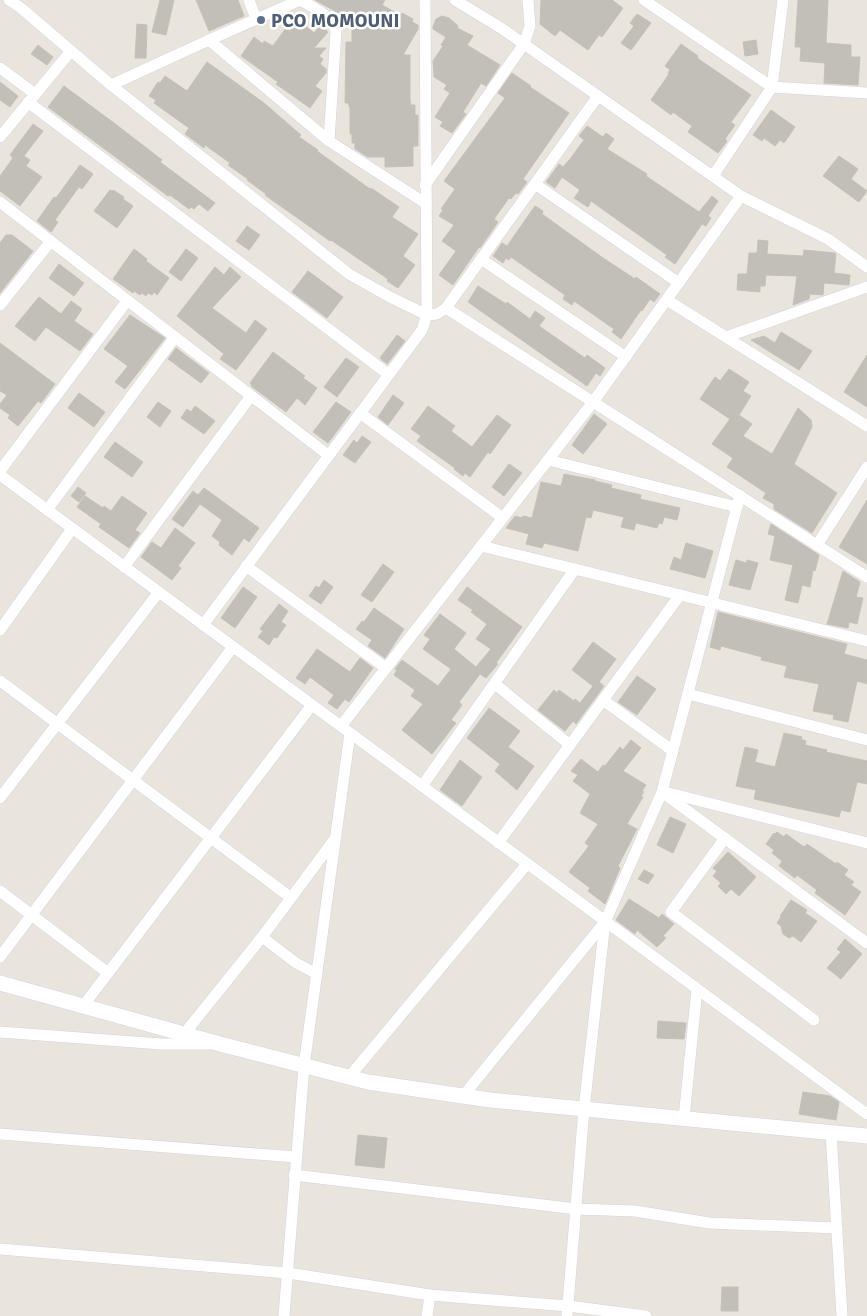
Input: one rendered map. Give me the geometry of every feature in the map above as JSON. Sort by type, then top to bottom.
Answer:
[{"type":"street","points":[[9,0],[112,85],[350,274],[390,297],[427,315],[437,314],[446,308],[598,96]]},
{"type":"street","points":[[249,0],[256,19]]},
{"type":"street","points":[[112,85],[300,0],[325,15],[334,23],[336,31],[329,142]]},
{"type":"street","points":[[202,625],[422,330],[427,315],[425,0]]},
{"type":"street","points":[[456,0],[501,28],[741,196],[828,239],[866,266]]},
{"type":"street","points":[[425,185],[524,44],[530,26],[528,0]]},
{"type":"street","points":[[644,0],[772,87],[867,93]]},
{"type":"street","points":[[712,176],[772,87],[783,0]]},
{"type":"street","points":[[209,40],[329,142],[425,203]]},
{"type":"street","points":[[0,137],[71,51]]},
{"type":"street","points":[[0,68],[31,98],[388,374]]},
{"type":"street","points":[[535,184],[679,283]]},
{"type":"street","points":[[284,1316],[304,1066],[335,839],[345,730],[386,668],[593,402],[741,196]]},
{"type":"street","points":[[0,202],[328,456]]},
{"type":"street","points":[[0,306],[51,241]]},
{"type":"street","points":[[481,259],[626,357]]},
{"type":"street","points":[[726,337],[867,287]]},
{"type":"street","points":[[0,471],[128,300]]},
{"type":"street","points":[[667,300],[867,426]]},
{"type":"street","points":[[446,308],[740,494],[867,577]]},
{"type":"street","points":[[47,510],[175,337]]},
{"type":"street","points":[[124,567],[251,396]]},
{"type":"street","points":[[360,413],[503,518]]},
{"type":"street","points":[[548,460],[737,507]]},
{"type":"street","points":[[817,545],[867,467]]},
{"type":"street","points":[[0,475],[867,1114]]},
{"type":"street","points":[[463,1096],[605,922],[662,792],[740,494]]},
{"type":"street","points":[[0,630],[72,529]]},
{"type":"street","points":[[482,546],[867,641]]},
{"type":"street","points":[[246,566],[386,668]]},
{"type":"street","points":[[422,786],[576,569]]},
{"type":"street","points":[[0,798],[159,592]]},
{"type":"street","points":[[498,843],[680,595]]},
{"type":"street","points":[[0,958],[233,647]]},
{"type":"street","points":[[0,682],[290,897]]},
{"type":"street","points":[[494,684],[570,745]]},
{"type":"street","points":[[688,694],[867,740]]},
{"type":"street","points":[[603,700],[673,751]]},
{"type":"street","points":[[83,1006],[312,705]]},
{"type":"street","points":[[662,792],[867,943]]},
{"type":"street","points":[[662,792],[867,843]]},
{"type":"street","points":[[725,838],[671,912],[814,1020]]},
{"type":"street","points":[[184,1034],[262,937],[335,839]]},
{"type":"street","points":[[349,1077],[527,864]]},
{"type":"street","points":[[0,891],[108,973]]},
{"type":"street","points":[[568,1311],[584,1109],[605,922]]},
{"type":"street","points":[[262,937],[296,963],[317,974]]},
{"type":"street","points":[[0,983],[220,1044],[368,1082],[463,1096],[867,1136]]},
{"type":"street","points":[[684,1118],[697,989]]},
{"type":"street","points":[[0,1032],[161,1044],[220,1044]]},
{"type":"street","points":[[831,1132],[842,1316]]},
{"type":"street","points":[[0,1134],[296,1157]]},
{"type":"street","points":[[294,1175],[576,1209],[635,1211],[709,1223],[837,1228]]},
{"type":"street","points":[[0,1249],[288,1274],[430,1295],[568,1311],[646,1316]]},
{"type":"street","points":[[427,1316],[430,1295]]},
{"type":"building","points":[[160,0],[174,0],[166,35],[152,32]]},
{"type":"building","points":[[196,0],[238,0],[244,16],[209,31]]},
{"type":"building","points":[[315,0],[385,0],[382,5],[400,15],[402,13],[413,19],[412,22],[418,25],[418,29],[403,55],[410,55],[410,100],[411,105],[415,105],[415,115],[418,115],[418,146],[413,146],[413,166],[385,167],[385,157],[368,157],[355,149],[355,143],[352,143],[352,134],[350,134],[350,108],[348,103],[345,103],[346,42],[352,42],[352,26],[346,19],[346,10],[342,15]]},
{"type":"building","points":[[541,0],[612,0],[623,8],[602,37],[599,35],[588,50],[560,30],[555,36],[540,24]]},
{"type":"building","points":[[798,0],[828,0],[826,43],[851,45],[851,57],[860,57],[858,85],[824,83],[825,63],[800,61],[801,47],[795,47]]},
{"type":"building","points":[[637,14],[651,23],[631,50],[621,43],[634,26],[630,23]]},
{"type":"building","points":[[442,16],[449,18],[458,26],[457,28],[473,36],[467,45],[500,65],[486,86],[481,83],[463,112],[466,114],[452,133],[440,126],[443,122],[435,117],[450,93],[444,89],[447,85],[434,77],[433,61],[443,46],[441,45],[446,37],[433,29],[433,27],[436,19]]},
{"type":"building","points":[[137,24],[147,25],[146,58],[135,58]]},
{"type":"building","points":[[296,24],[303,30],[306,26],[314,33],[321,25],[328,32],[314,48],[326,48],[319,56],[323,59],[320,64],[326,69],[326,73],[315,86],[322,91],[310,108],[276,84],[278,82],[241,56],[254,37],[263,44],[264,41],[273,46],[286,28],[290,31]]},
{"type":"building","points":[[756,40],[758,54],[745,56],[743,42]]},
{"type":"building","points":[[681,44],[698,56],[697,58],[751,95],[731,122],[735,125],[718,153],[688,132],[692,126],[673,112],[671,115],[651,100],[669,74],[670,70],[665,66]]},
{"type":"building","points":[[38,45],[53,57],[47,65],[31,54]]},
{"type":"building","points":[[207,62],[264,103],[301,135],[299,137],[317,151],[399,207],[392,217],[418,234],[403,256],[415,265],[398,288],[387,281],[388,279],[265,195],[248,179],[228,165],[230,163],[205,145],[204,148],[185,134],[189,128],[154,103],[156,100],[149,96],[158,82],[160,83],[165,76],[187,91]]},
{"type":"building","points":[[512,73],[569,113],[523,179],[527,182],[518,194],[516,193],[511,199],[509,198],[494,219],[498,222],[453,285],[439,275],[456,251],[442,241],[454,225],[439,216],[443,210],[441,209],[455,189],[444,181],[505,98],[498,93]]},
{"type":"building","points":[[0,82],[18,96],[10,107],[0,100]]},
{"type":"building","points":[[64,86],[162,160],[160,162],[215,203],[208,211],[199,204],[194,209],[191,207],[189,209],[170,195],[168,196],[48,107]]},
{"type":"building","points":[[771,110],[795,127],[784,143],[780,140],[775,146],[764,138],[762,141],[753,135]]},
{"type":"building","points":[[33,124],[43,131],[24,156],[30,160],[26,166],[42,177],[20,206],[0,191],[0,176],[13,158],[10,155]]},
{"type":"building","points":[[587,126],[603,137],[606,133],[614,139],[607,149],[647,174],[646,176],[699,212],[712,196],[718,201],[708,216],[711,218],[706,226],[702,224],[675,264],[665,257],[667,255],[591,201],[588,207],[574,198],[580,190],[562,177],[555,188],[546,182],[559,164],[563,167],[584,140],[579,136]]},
{"type":"building","points":[[839,156],[858,169],[851,179],[867,191],[859,202],[823,176]]},
{"type":"building","points":[[80,165],[93,174],[82,189],[79,187],[55,220],[58,222],[51,232],[37,221]]},
{"type":"building","points":[[110,190],[124,197],[123,199],[133,206],[117,228],[94,211]]},
{"type":"building","points":[[535,206],[543,211],[542,214],[603,258],[635,279],[636,277],[660,294],[654,302],[650,299],[621,339],[612,332],[614,329],[574,301],[572,305],[563,299],[565,295],[511,257],[509,260],[506,258],[503,263],[493,256],[502,243],[507,246]]},
{"type":"building","points":[[247,226],[260,235],[249,250],[236,241]]},
{"type":"building","points":[[6,235],[12,235],[33,251],[0,293],[0,243]]},
{"type":"building","points":[[758,240],[768,241],[767,254],[803,256],[804,250],[835,253],[834,273],[850,275],[849,285],[824,283],[823,295],[810,294],[809,299],[793,305],[797,276],[766,275],[765,286],[760,286],[760,292],[737,290],[738,274],[747,274],[749,253],[757,253]]},
{"type":"building","points":[[134,249],[147,259],[146,261],[169,278],[157,295],[154,292],[152,295],[148,293],[146,296],[134,291],[133,293],[113,279]]},
{"type":"building","points":[[186,249],[198,258],[181,281],[169,272]]},
{"type":"building","points":[[59,264],[84,283],[74,296],[49,278]]},
{"type":"building","points":[[215,267],[224,275],[230,267],[241,277],[212,308],[246,333],[255,320],[267,329],[236,370],[220,359],[224,354],[177,316]]},
{"type":"building","points":[[308,271],[343,297],[327,318],[292,292]]},
{"type":"building","points":[[478,286],[506,304],[507,302],[530,319],[535,311],[545,318],[539,326],[585,358],[587,355],[605,368],[600,376],[596,373],[587,386],[468,302]]},
{"type":"building","points":[[39,297],[61,314],[71,301],[82,309],[74,321],[93,334],[80,351],[46,327],[35,341],[15,326]]},
{"type":"building","points":[[130,315],[165,338],[125,389],[115,382],[128,366],[104,349]]},
{"type":"building","points":[[781,332],[812,351],[799,370],[751,340],[764,336],[775,343]]},
{"type":"building","points":[[397,335],[405,341],[387,364],[380,358]]},
{"type":"building","points":[[0,343],[55,384],[41,403],[38,401],[18,426],[8,418],[10,415],[0,408],[0,404],[7,395],[0,391]]},
{"type":"building","points":[[176,348],[209,373],[201,383],[168,359]]},
{"type":"building","points":[[273,352],[305,376],[303,378],[317,388],[305,405],[297,398],[286,412],[251,386],[250,383]]},
{"type":"building","points":[[867,355],[867,407],[844,392]]},
{"type":"building","points":[[346,358],[359,367],[337,397],[324,387]]},
{"type":"building","points":[[729,369],[749,382],[743,391],[751,396],[739,415],[752,424],[743,436],[772,454],[798,408],[811,420],[812,427],[794,464],[837,493],[812,533],[774,509],[774,504],[763,498],[766,493],[727,467],[733,458],[712,444],[730,419],[700,399],[715,377],[720,381]]},
{"type":"building","points":[[79,393],[105,412],[94,427],[68,408]]},
{"type":"building","points":[[393,395],[404,403],[388,425],[378,417]]},
{"type":"building","points":[[158,402],[171,411],[160,427],[147,417]]},
{"type":"building","points":[[336,402],[351,412],[328,443],[313,432]]},
{"type":"building","points":[[195,406],[215,421],[204,434],[181,418],[187,409],[191,412]]},
{"type":"building","points":[[428,406],[455,426],[451,431],[472,447],[497,415],[511,425],[470,477],[465,473],[463,476],[455,468],[417,441],[421,436],[411,429]]},
{"type":"building","points":[[594,414],[607,424],[583,454],[572,445]]},
{"type":"building","points":[[362,436],[371,442],[355,463],[343,455],[354,440],[357,443]]},
{"type":"building","points":[[115,442],[143,462],[132,477],[104,457]]},
{"type":"building","points":[[509,464],[522,473],[504,496],[492,487]]},
{"type":"building","points":[[564,474],[595,480],[612,485],[611,488],[641,495],[640,499],[680,508],[677,520],[664,517],[662,524],[659,523],[657,528],[636,523],[634,530],[621,527],[624,517],[593,510],[591,518],[586,517],[578,551],[544,543],[542,548],[526,544],[529,534],[506,528],[515,516],[532,518],[541,482],[561,486]]},
{"type":"building","points":[[78,487],[86,493],[79,502],[71,496]]},
{"type":"building","points":[[204,488],[259,528],[249,542],[244,538],[232,555],[219,545],[220,542],[212,536],[222,520],[200,504],[183,527],[172,519],[193,491],[198,495]]},
{"type":"building","points":[[85,496],[111,511],[122,496],[147,513],[135,530],[140,533],[129,548],[99,527],[101,524],[77,507]]},
{"type":"building","points":[[867,500],[867,564],[839,547]]},
{"type":"building","points":[[771,524],[819,555],[815,571],[813,570],[810,587],[802,585],[798,603],[785,600],[793,565],[770,560],[775,536],[768,534]]},
{"type":"building","points":[[175,528],[195,543],[178,566],[181,568],[172,580],[141,557],[152,542],[161,548]]},
{"type":"building","points":[[686,543],[713,551],[705,578],[670,569],[674,557],[681,560]]},
{"type":"building","points":[[736,560],[758,563],[750,590],[729,585]]},
{"type":"building","points":[[383,564],[394,572],[372,602],[361,595]]},
{"type":"building","points":[[843,571],[860,582],[856,597],[863,598],[857,624],[849,622],[848,628],[827,624]]},
{"type":"building","points":[[324,580],[333,587],[321,604],[309,596],[316,586],[319,588]]},
{"type":"building","points":[[243,587],[257,597],[235,628],[221,618]]},
{"type":"building","points":[[467,587],[522,627],[496,663],[498,664],[486,678],[480,674],[459,702],[462,705],[451,720],[456,723],[432,754],[402,730],[423,704],[411,696],[415,690],[394,675],[397,670],[395,669],[402,660],[438,686],[451,669],[423,649],[430,639],[424,635],[440,614],[466,633],[454,649],[476,667],[491,649],[476,639],[487,624],[471,612],[473,610],[458,600]]},
{"type":"building","points":[[279,604],[288,611],[281,622],[286,625],[277,638],[274,637],[269,645],[258,637],[263,631],[260,629]]},
{"type":"building","points":[[374,608],[404,629],[385,658],[368,646],[372,640],[356,629],[362,621],[364,622]]},
{"type":"building","points":[[718,612],[847,644],[844,654],[867,660],[867,684],[857,681],[848,722],[833,719],[834,715],[813,711],[819,684],[784,677],[787,666],[761,660],[762,657],[721,646],[720,650],[710,647]]},
{"type":"building","points":[[593,642],[616,659],[599,682],[604,686],[576,724],[573,721],[565,731],[538,710],[554,690],[557,693],[559,690],[580,703],[593,686],[572,670]]},
{"type":"building","points":[[317,649],[350,672],[360,658],[373,668],[349,702],[345,699],[337,709],[328,703],[334,695],[310,677],[305,684],[296,678]]},
{"type":"building","points":[[637,676],[656,689],[637,715],[618,702]]},
{"type":"building","points":[[489,708],[520,731],[508,747],[534,766],[517,790],[495,771],[500,764],[467,738]]},
{"type":"building","points":[[784,733],[802,737],[801,739],[806,741],[805,745],[827,750],[826,752],[867,761],[867,784],[857,782],[850,812],[841,810],[839,817],[754,799],[756,790],[736,786],[745,747],[758,750],[755,762],[775,767]]},
{"type":"building","points":[[631,740],[641,748],[623,771],[646,785],[642,791],[644,792],[641,796],[643,797],[627,824],[637,829],[618,866],[620,868],[605,904],[588,891],[590,888],[569,872],[589,846],[585,843],[598,824],[580,813],[590,794],[573,781],[578,775],[571,771],[581,759],[598,772],[620,747],[623,750]]},
{"type":"building","points":[[460,760],[482,777],[462,806],[440,790]]},
{"type":"building","points":[[670,817],[686,824],[673,853],[657,845]]},
{"type":"building","points":[[777,832],[784,837],[786,834],[804,847],[807,844],[848,870],[844,875],[854,882],[851,885],[861,892],[845,915],[815,893],[817,890],[797,875],[795,878],[779,866],[782,861],[772,853],[774,850],[766,844],[774,833]]},
{"type":"building","points":[[728,852],[756,877],[739,896],[731,889],[726,894],[718,886],[721,883],[713,876],[717,871],[713,868]]},
{"type":"building","points":[[644,870],[654,875],[648,884],[638,879]]},
{"type":"building","points":[[629,899],[659,918],[662,914],[674,924],[663,936],[666,938],[657,947],[637,930],[635,934],[616,920]]},
{"type":"building","points":[[791,900],[807,910],[805,913],[817,921],[801,942],[793,936],[789,938],[783,934],[781,926],[777,923]]},
{"type":"building","points":[[845,939],[862,954],[841,979],[827,968],[841,952],[837,949]]},
{"type":"building","points":[[658,1021],[686,1023],[684,1039],[657,1038]]},
{"type":"building","points":[[803,1092],[830,1096],[839,1102],[836,1120],[799,1114]]},
{"type":"building","points":[[358,1135],[387,1138],[384,1168],[355,1165]]},
{"type":"building","points":[[722,1287],[738,1287],[738,1311],[721,1311]]},
{"type":"place","name":"PCO MOMOUNI","points":[[261,20]]}]
